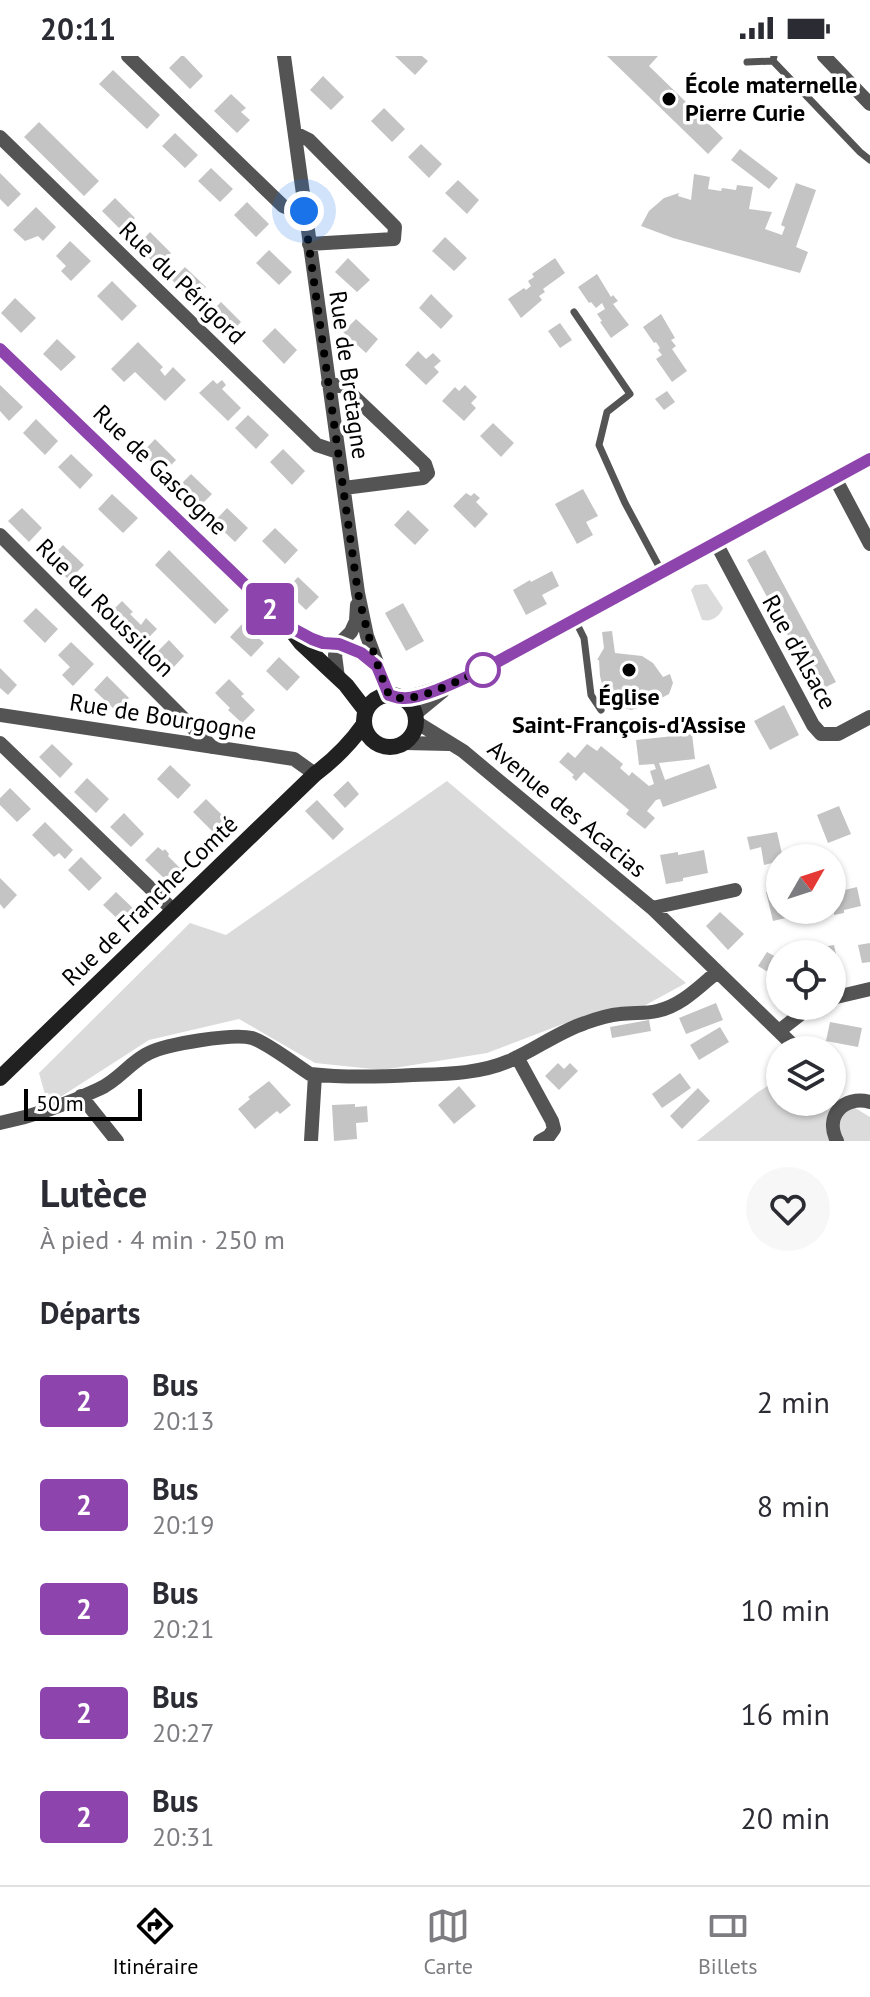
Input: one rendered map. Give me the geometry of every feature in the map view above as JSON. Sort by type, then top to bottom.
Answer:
[{"type":"street","points":[[128,56],[283,206],[304,211]]},
{"type":"street","name":"Rue de Bretagne","points":[[284,56],[358,593],[377,666],[395,697]]},
{"type":"street","points":[[824,56],[870,104]]},
{"type":"street","points":[[295,133],[309,140],[395,227],[394,239],[309,244]]},
{"type":"street","name":"Rue du Périgord","points":[[0,137],[317,445],[338,452]]},
{"type":"street","name":"Rue de Gascogne","points":[[0,349],[288,626],[301,643],[346,685],[365,717]]},
{"type":"street","points":[[328,383],[344,387],[425,464],[428,473],[423,478],[344,488]]},
{"type":"street","points":[[453,683],[416,718],[411,738],[405,743],[389,748],[368,736],[365,717],[375,700],[418,695],[486,668],[870,459]]},
{"type":"street","points":[[835,478],[870,544]]},
{"type":"street","name":"Rue du Roussillon","points":[[0,535],[212,747]]},
{"type":"street","name":"Rue d'Alsace","points":[[716,543],[813,725],[821,734],[838,734],[870,717]]},
{"type":"street","points":[[338,678],[335,655],[356,621],[358,593]]},
{"type":"street","name":"Rue de Gascogne","points":[[288,626],[312,639],[339,644],[361,653],[377,666]]},
{"type":"street","points":[[395,697],[411,706],[416,718]]},
{"type":"street","name":"Rue de Bourgogne","points":[[0,715],[294,759],[315,774]]},
{"type":"street","name":"Rue de Franche-Comté","points":[[335,759],[352,741],[365,717]]},
{"type":"street","name":"Avenue des Acacias","points":[[416,718],[463,751],[652,908],[784,1036]]},
{"type":"street","points":[[0,743],[174,911]]},
{"type":"street","name":"Rue de Franche-Comté","points":[[0,1078],[315,774],[358,747],[376,743]]},
{"type":"street","name":"Avenue des Acacias","points":[[405,743],[453,745]]},
{"type":"street","name":"Avenue des Acacias","points":[[652,908],[735,890]]},
{"type":"street","points":[[0,1123],[24,1118],[102,1088],[148,1053],[187,1043],[239,1037],[254,1039],[315,1075],[343,1078],[447,1074],[492,1068],[588,1022],[617,1014],[658,1011],[688,997],[717,972]]},
{"type":"street","points":[[846,995],[870,989]]},
{"type":"street","points":[[779,1031],[793,1020]]},
{"type":"street","points":[[517,1057],[552,1121],[554,1129],[540,1141]]},
{"type":"street","points":[[311,1141],[315,1075]]},
{"type":"street","points":[[81,1096],[117,1141]]},
{"type":"street","points":[[846,1104],[854,1100],[870,1102]]},
{"type":"street","points":[[835,1116],[833,1127],[837,1141]]},
{"type":"lane","points":[[747,62],[774,58],[870,160]]},
{"type":"lane","points":[[574,312],[630,394],[607,412],[599,445],[625,503],[662,572]]},
{"type":"lane","points":[[575,620],[584,638],[591,695],[601,710]]},
{"type":"shaded area","points":[[707,584],[723,608],[715,618],[702,620],[691,590],[695,585]]},
{"type":"shaded area","points":[[447,781],[686,983],[642,1007],[563,1024],[487,1053],[382,1070],[315,1063],[239,1019],[149,1040],[48,1105],[39,1073],[190,923],[226,935]]},
{"type":"shaded area","points":[[766,1087],[766,1116],[846,1116],[846,1102],[870,1117],[870,1141],[697,1141]]},
{"type":"building","points":[[181,56],[203,76],[190,89],[169,68]]},
{"type":"building","points":[[395,56],[422,56],[428,61],[415,75]]},
{"type":"building","points":[[607,56],[658,56],[649,66],[723,138],[708,154]]},
{"type":"building","points":[[113,70],[160,115],[147,129],[99,84]]},
{"type":"building","points":[[323,76],[344,97],[331,110],[310,90]]},
{"type":"building","points":[[231,94],[246,108],[241,112],[250,120],[237,133],[214,111]]},
{"type":"building","points":[[384,108],[405,129],[392,142],[371,121]]},
{"type":"building","points":[[39,122],[99,181],[84,196],[24,137]]},
{"type":"building","points":[[175,133],[198,155],[185,168],[162,146]]},
{"type":"building","points":[[421,144],[442,164],[429,178],[408,157]]},
{"type":"building","points":[[740,149],[778,178],[769,189],[731,160]]},
{"type":"building","points":[[211,168],[233,189],[220,202],[198,181]]},
{"type":"building","points":[[0,173],[21,194],[8,207],[0,199]]},
{"type":"building","points":[[694,174],[710,177],[708,189],[736,190],[737,185],[753,187],[749,209],[772,212],[765,229],[782,235],[785,227],[781,225],[796,183],[816,190],[796,247],[808,252],[800,273],[673,238],[641,226],[649,211],[664,198],[679,193],[678,196],[691,200]]},
{"type":"building","points":[[458,180],[479,200],[467,214],[445,193]]},
{"type":"building","points":[[115,198],[135,218],[122,231],[102,211]]},
{"type":"building","points":[[247,202],[269,224],[256,237],[234,215]]},
{"type":"building","points":[[36,207],[56,227],[43,241],[38,236],[25,241],[13,230]]},
{"type":"building","points":[[150,232],[171,253],[157,266],[137,246]]},
{"type":"building","points":[[445,237],[467,258],[454,271],[432,251]]},
{"type":"building","points":[[70,241],[91,261],[71,281],[61,271],[66,266],[56,256]]},
{"type":"building","points":[[269,250],[292,272],[279,285],[256,263]]},
{"type":"building","points":[[348,258],[370,280],[357,292],[335,272]]},
{"type":"building","points":[[555,258],[565,273],[543,289],[545,292],[539,296],[542,300],[521,318],[508,299],[531,286],[528,281],[534,277],[532,274]]},
{"type":"building","points":[[185,267],[206,287],[193,301],[172,280]]},
{"type":"building","points":[[597,274],[611,297],[613,295],[618,301],[613,304],[629,325],[611,338],[597,314],[605,309],[602,303],[596,308],[578,287]]},
{"type":"building","points":[[112,281],[137,306],[122,321],[97,296]]},
{"type":"building","points":[[431,294],[453,316],[441,329],[419,308]]},
{"type":"building","points":[[15,298],[36,318],[21,333],[1,313]]},
{"type":"building","points":[[221,302],[241,322],[228,335],[208,315]]},
{"type":"building","points":[[661,314],[675,338],[671,340],[676,346],[672,349],[687,371],[672,382],[656,359],[662,355],[658,350],[660,348],[643,327]]},
{"type":"building","points":[[356,319],[378,339],[366,353],[343,332]]},
{"type":"building","points":[[560,323],[572,340],[560,348],[548,331]]},
{"type":"building","points":[[275,328],[297,350],[284,364],[262,341]]},
{"type":"building","points":[[57,339],[76,357],[61,371],[43,354]]},
{"type":"building","points":[[138,342],[163,367],[160,370],[165,376],[173,367],[186,380],[165,401],[135,372],[124,382],[111,369]]},
{"type":"building","points":[[418,351],[426,359],[433,353],[441,361],[434,367],[439,372],[426,385],[405,365]]},
{"type":"building","points":[[213,380],[217,384],[222,380],[226,385],[222,389],[241,408],[228,421],[199,393]]},
{"type":"building","points":[[0,385],[23,407],[9,421],[0,411]]},
{"type":"building","points":[[465,385],[477,397],[471,403],[476,408],[464,421],[442,401],[455,387],[459,391]]},
{"type":"building","points":[[667,391],[675,402],[664,410],[655,399]]},
{"type":"building","points":[[248,415],[269,435],[256,449],[235,428]]},
{"type":"building","points":[[36,419],[58,441],[45,455],[23,433]]},
{"type":"building","points":[[493,423],[514,443],[501,457],[480,436]]},
{"type":"building","points":[[155,439],[176,460],[163,473],[142,453]]},
{"type":"building","points":[[283,449],[305,471],[292,485],[270,462]]},
{"type":"building","points":[[71,454],[93,475],[80,489],[58,467]]},
{"type":"building","points":[[191,474],[212,494],[199,507],[178,487]]},
{"type":"building","points":[[583,489],[598,516],[586,522],[593,535],[577,544],[555,504]]},
{"type":"building","points":[[466,493],[471,496],[474,493],[480,498],[476,502],[488,514],[475,528],[453,506]]},
{"type":"building","points":[[112,494],[138,518],[123,533],[98,509]]},
{"type":"building","points":[[22,508],[42,528],[29,542],[8,521]]},
{"type":"building","points":[[227,508],[248,528],[235,542],[214,522]]},
{"type":"building","points":[[408,510],[429,530],[415,545],[394,525]]},
{"type":"building","points":[[275,528],[298,550],[285,564],[262,541]]},
{"type":"building","points":[[63,545],[84,565],[69,580],[48,560]]},
{"type":"building","points":[[169,550],[229,610],[215,624],[155,565]]},
{"type":"building","points":[[765,550],[836,682],[818,691],[747,560]]},
{"type":"building","points":[[552,571],[559,586],[542,595],[547,604],[526,615],[513,590]]},
{"type":"building","points":[[298,577],[319,597],[306,610],[285,590]]},
{"type":"building","points":[[122,601],[141,625],[146,618],[157,629],[143,643],[133,633],[130,636],[108,615]]},
{"type":"building","points":[[403,603],[424,641],[406,651],[385,613]]},
{"type":"building","points":[[36,608],[58,629],[45,643],[23,621]]},
{"type":"building","points":[[243,623],[264,643],[251,657],[230,637]]},
{"type":"building","name":"Église Saint-François-d'Assise","points":[[612,631],[615,653],[642,656],[653,663],[663,677],[670,674],[673,683],[669,694],[631,710],[611,701],[604,692],[597,660],[604,648],[602,632]]},
{"type":"building","points":[[169,640],[184,656],[171,670],[155,654]]},
{"type":"building","points":[[71,642],[94,664],[73,686],[62,675],[70,667],[58,655]]},
{"type":"building","points":[[279,657],[300,677],[287,691],[266,671]]},
{"type":"building","points":[[0,668],[17,685],[8,695],[0,688]]},
{"type":"building","points":[[107,676],[129,698],[116,711],[94,690]]},
{"type":"building","points":[[229,679],[255,710],[242,723],[215,693]]},
{"type":"building","points":[[784,705],[799,735],[770,750],[754,721]]},
{"type":"building","points":[[692,734],[695,759],[659,763],[665,780],[709,764],[717,788],[663,807],[660,799],[656,800],[647,811],[655,818],[645,829],[626,814],[629,810],[584,772],[576,781],[572,777],[574,775],[559,762],[568,752],[575,758],[587,744],[597,751],[601,746],[623,764],[620,768],[629,776],[632,772],[649,786],[654,784],[650,771],[656,769],[654,764],[639,765],[636,740]]},
{"type":"building","points":[[52,744],[73,764],[60,778],[39,757]]},
{"type":"building","points":[[170,765],[191,785],[178,799],[157,779]]},
{"type":"building","points":[[87,778],[109,799],[96,813],[74,792]]},
{"type":"building","points":[[348,781],[359,794],[345,808],[333,795]]},
{"type":"building","points":[[10,788],[31,809],[17,822],[0,805],[0,798]]},
{"type":"building","points":[[206,799],[226,819],[213,832],[193,812]]},
{"type":"building","points":[[317,800],[344,829],[333,840],[305,811]]},
{"type":"building","points":[[839,806],[851,834],[828,843],[817,815]]},
{"type":"building","points":[[124,813],[144,834],[131,847],[110,827]]},
{"type":"building","points":[[45,822],[73,850],[65,859],[59,853],[54,857],[32,835]]},
{"type":"building","points":[[777,832],[780,844],[766,844],[764,865],[761,847],[750,850],[747,837]]},
{"type":"building","points":[[158,847],[163,851],[165,849],[180,868],[167,881],[145,860]]},
{"type":"building","points":[[704,850],[708,873],[666,884],[660,855]]},
{"type":"building","points":[[81,857],[102,878],[89,891],[68,870]]},
{"type":"building","points":[[0,878],[17,895],[4,909],[0,904]]},
{"type":"building","points":[[857,887],[861,906],[846,910],[846,890]]},
{"type":"building","points":[[116,892],[137,912],[124,925],[103,905]]},
{"type":"building","points":[[720,912],[744,934],[728,950],[706,926]]},
{"type":"building","points":[[870,943],[870,962],[862,963],[858,945]]},
{"type":"building","points":[[766,954],[766,971],[758,966]]},
{"type":"building","points":[[716,1003],[723,1020],[686,1034],[679,1018]]},
{"type":"building","points":[[649,1020],[651,1031],[612,1038],[610,1027]]},
{"type":"building","points":[[830,1022],[862,1028],[858,1047],[846,1045],[846,1036],[827,1036]]},
{"type":"building","points":[[720,1027],[729,1042],[699,1060],[690,1045]]},
{"type":"building","points":[[558,1063],[564,1069],[570,1063],[578,1071],[559,1090],[545,1076]]},
{"type":"building","points":[[680,1073],[691,1088],[662,1108],[652,1094]]},
{"type":"building","points":[[269,1081],[291,1105],[280,1114],[277,1111],[255,1129],[238,1109]]},
{"type":"building","points":[[459,1086],[476,1106],[454,1124],[438,1105]]},
{"type":"building","points":[[698,1088],[710,1101],[682,1129],[670,1116]]},
{"type":"building","points":[[355,1104],[355,1107],[367,1106],[368,1122],[356,1123],[357,1139],[334,1141],[332,1105]]},
{"type":"bus line","name":"2","points":[[0,349],[288,626],[312,639],[339,644],[361,653],[377,666],[389,695],[402,698],[453,683],[486,668],[870,459]]},
{"type":"place","name":"École maternelle Pierre Curie","points":[[669,99]]},
{"type":"place","name":"Église Saint-François-d'Assise","points":[[629,670]]},
{"type":"route","points":[[304,211],[358,593],[377,666],[389,695],[402,698],[453,683],[486,668],[483,670]]}]
